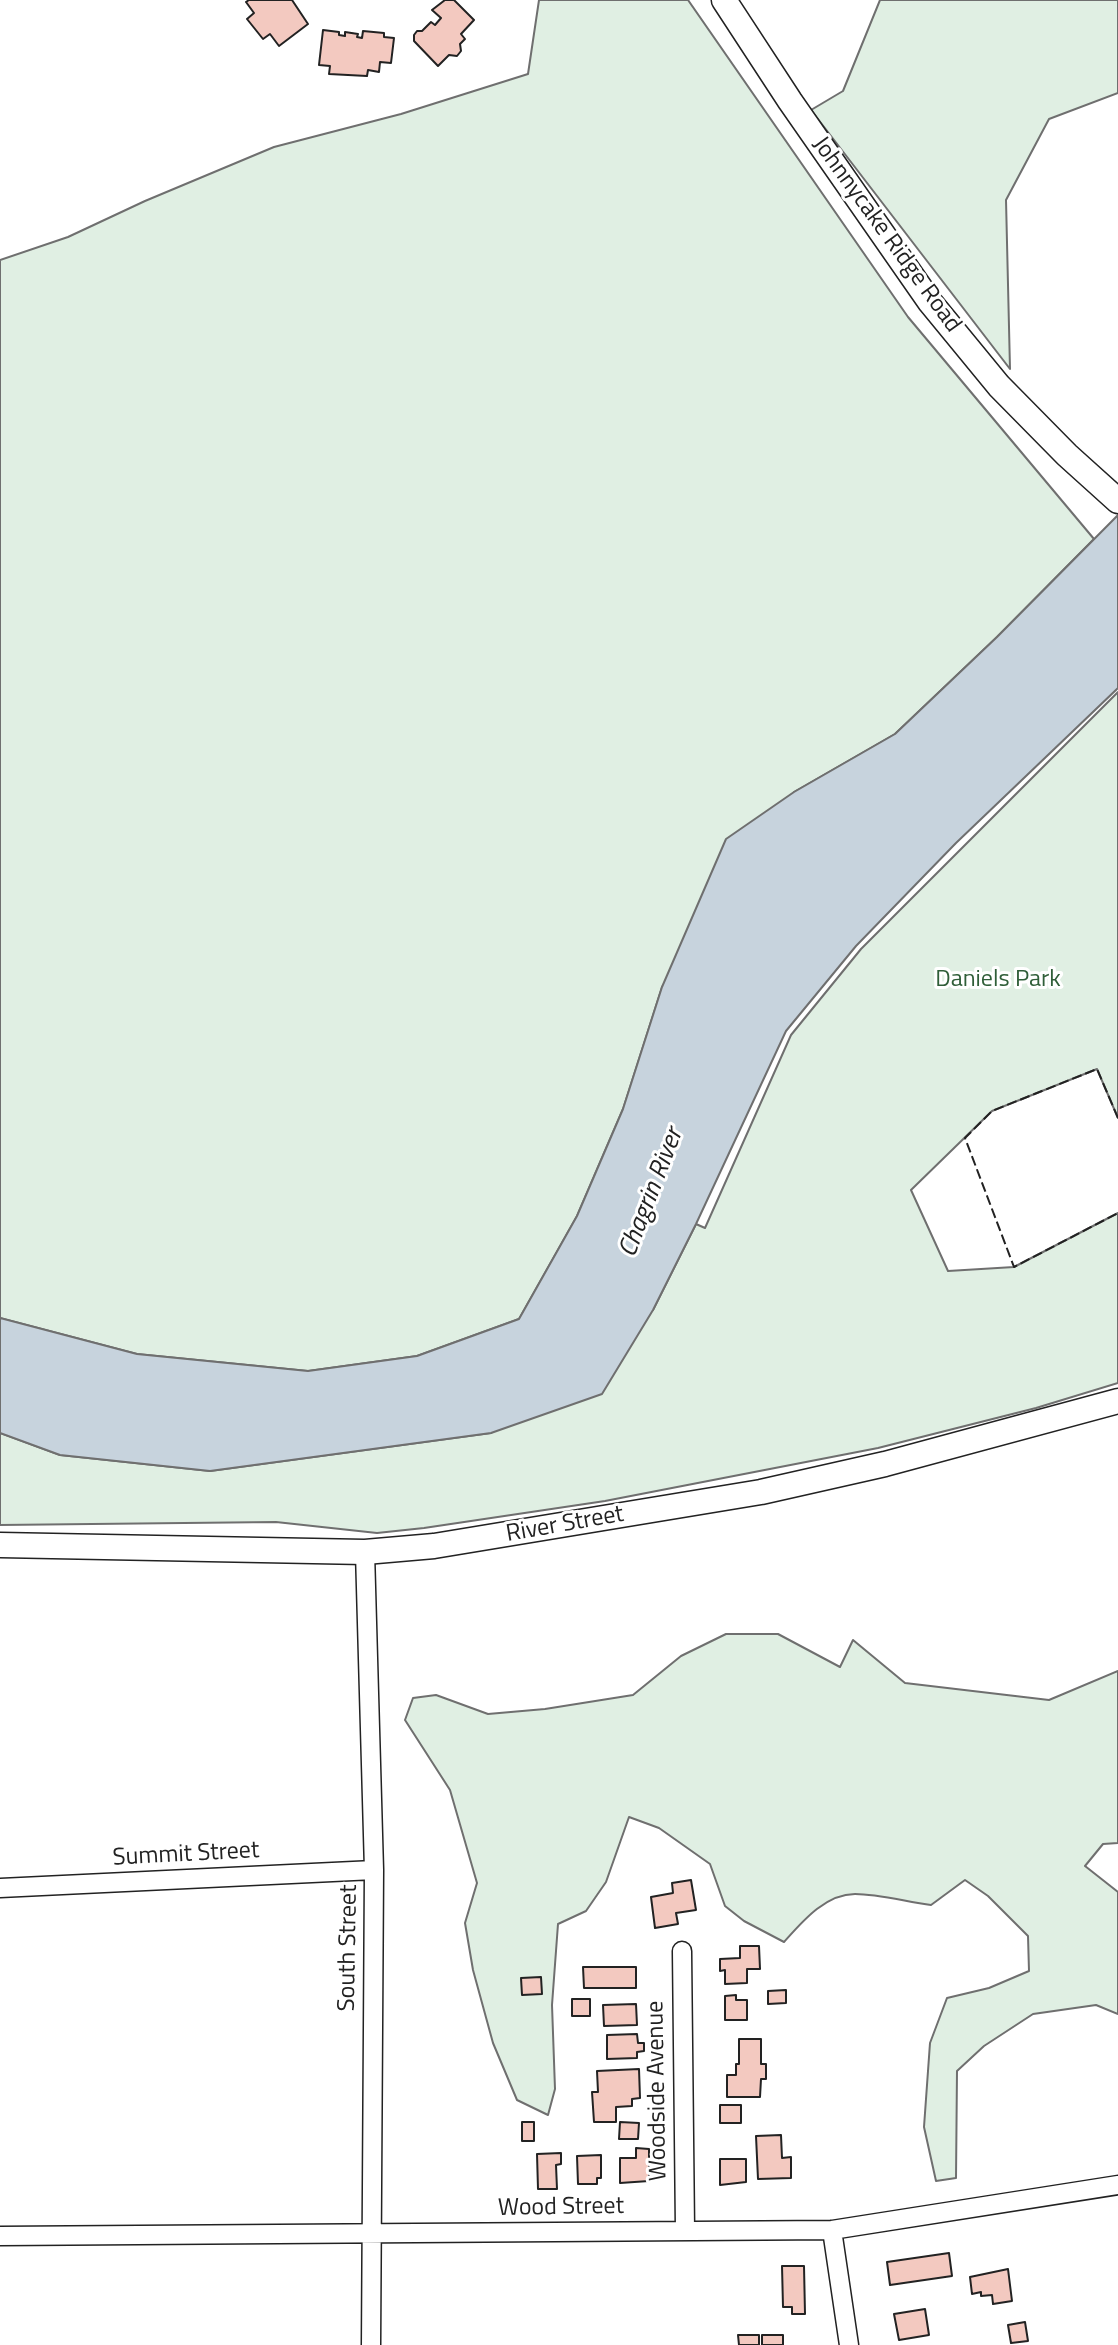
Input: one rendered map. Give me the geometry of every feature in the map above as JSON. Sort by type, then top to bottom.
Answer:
[{"type":"main road","name":"Johnnycake Ridge Road","points":[[724,0],[930,302],[999,386],[1118,501]]},
{"type":"main road","name":"River Street","points":[[0,1545],[365,1552],[434,1546],[761,1492],[885,1464],[1118,1401]]},
{"type":"street","name":"South Street","points":[[365,1552],[374,1870],[371,2345]]},
{"type":"street","name":"Summit Street","points":[[0,1888],[374,1870]]},
{"type":"street","name":"Woodside Avenue","points":[[682,1951],[685,2230]]},
{"type":"street","name":"Wood Street","points":[[0,2236],[832,2230],[1118,2185]]},
{"type":"street","points":[[832,2230],[849,2345]]},
{"type":"green space","points":[[539,0],[688,0],[908,317],[1094,539],[895,734],[794,792],[662,987],[623,1109],[577,1216],[519,1319],[417,1356],[308,1371],[137,1354],[0,1318],[0,260],[68,237],[274,147],[401,114],[528,74]]},
{"type":"green space","points":[[880,0],[1118,0],[1118,93],[1049,119],[1006,200],[1010,369],[811,110],[843,91]]},
{"type":"green space","name":"Daniels Park","points":[[1118,692],[1118,1118],[1097,1069],[992,1111],[911,1190],[948,1271],[1014,1267],[1118,1213],[1118,1383],[1036,1408],[878,1448],[605,1501],[424,1528],[377,1533],[276,1522],[0,1525],[0,1433],[60,1455],[210,1471],[491,1433],[653,1310],[696,1224],[705,1228],[791,1035],[861,949]]},
{"type":"green space","points":[[726,1634],[778,1634],[840,1667],[853,1640],[905,1683],[1049,1700],[1118,1671],[1118,1843],[1103,1844],[1085,1866],[1118,1892],[1118,2014],[1096,2005],[1033,2014],[984,2046],[957,2071],[956,2178],[936,2181],[924,2127],[930,2043],[947,1998],[989,1988],[1029,1971],[1028,1936],[988,1896],[965,1880],[931,1905],[864,1894],[844,1895],[815,1910],[784,1942],[744,1921],[725,1906],[710,1864],[659,1828],[629,1817],[606,1882],[586,1911],[558,1924],[552,2005],[555,2089],[548,2115],[517,2100],[493,2043],[473,1970],[465,1923],[477,1883],[450,1790],[405,1720],[413,1698],[436,1695],[488,1714],[545,1709],[633,1695],[681,1656]]},
{"type":"water","name":"Chagrin River","points":[[1118,515],[1118,688],[956,843],[856,946],[786,1031],[653,1310],[602,1394],[491,1433],[210,1471],[60,1455],[0,1433],[0,1318],[137,1354],[308,1371],[417,1356],[519,1319],[577,1216],[623,1109],[662,987],[726,839],[794,792],[895,734]]},
{"type":"building","points":[[292,0],[308,24],[279,46],[270,34],[263,39],[247,19],[254,13],[246,2]]},
{"type":"building","points":[[445,0],[454,0],[474,20],[461,34],[465,39],[460,44],[461,51],[457,56],[449,55],[438,66],[414,41],[414,35],[431,22],[435,25],[441,18],[432,10]]},
{"type":"building","points":[[323,30],[345,36],[345,32],[358,34],[357,37],[362,38],[363,31],[384,33],[384,37],[394,38],[391,63],[380,62],[379,72],[368,70],[367,76],[329,74],[330,66],[319,65]]},
{"type":"building","points":[[691,1880],[696,1910],[676,1913],[678,1924],[655,1928],[651,1897],[673,1893],[672,1883]]},
{"type":"building","points":[[740,1946],[759,1946],[760,1969],[747,1969],[747,1983],[725,1984],[725,1970],[720,1971],[720,1959],[740,1958]]},
{"type":"building","points":[[583,1967],[636,1967],[636,1988],[584,1988]]},
{"type":"building","points":[[541,1977],[542,1994],[522,1995],[521,1978]]},
{"type":"building","points":[[786,1990],[786,2003],[768,2004],[768,1991]]},
{"type":"building","points":[[736,1995],[736,2000],[747,2000],[747,2020],[725,2020],[725,1996]]},
{"type":"building","points":[[572,1999],[590,1999],[590,2016],[572,2016]]},
{"type":"building","points":[[636,2004],[637,2025],[604,2026],[603,2005]]},
{"type":"building","points":[[637,2034],[638,2043],[644,2043],[644,2051],[637,2052],[637,2058],[607,2059],[607,2035]]},
{"type":"building","points":[[739,2039],[761,2039],[761,2064],[766,2064],[766,2079],[761,2079],[760,2097],[727,2097],[727,2075],[736,2075],[736,2064],[739,2064]]},
{"type":"building","points":[[639,2069],[640,2098],[632,2099],[632,2106],[616,2107],[616,2122],[594,2122],[592,2092],[598,2092],[597,2071]]},
{"type":"building","points":[[720,2105],[741,2105],[741,2123],[720,2123]]},
{"type":"building","points":[[522,2122],[534,2122],[534,2141],[522,2141]]},
{"type":"building","points":[[620,2122],[639,2123],[638,2139],[619,2139]]},
{"type":"building","points":[[781,2135],[782,2158],[791,2157],[791,2178],[758,2179],[756,2136]]},
{"type":"building","points":[[636,2148],[649,2149],[649,2181],[620,2183],[620,2158],[636,2158]]},
{"type":"building","points":[[561,2153],[561,2164],[556,2165],[557,2189],[538,2189],[537,2154]]},
{"type":"building","points":[[601,2155],[601,2178],[597,2178],[597,2184],[578,2184],[577,2156]]},
{"type":"building","points":[[720,2159],[746,2159],[746,2182],[720,2185]]},
{"type":"building","points":[[949,2253],[952,2276],[890,2285],[887,2262]]},
{"type":"building","points":[[782,2266],[804,2266],[805,2314],[792,2314],[792,2307],[783,2307]]},
{"type":"building","points":[[1008,2269],[1012,2301],[993,2304],[992,2295],[981,2296],[981,2292],[972,2294],[970,2277]]},
{"type":"building","points":[[925,2309],[929,2335],[899,2340],[894,2314]]},
{"type":"building","points":[[1025,2322],[1028,2341],[1011,2343],[1008,2325]]},
{"type":"building","points":[[738,2335],[759,2335],[759,2345],[739,2345]]},
{"type":"building","points":[[762,2335],[783,2335],[783,2345],[762,2345]]},
{"type":"fence","points":[[1118,1118],[1097,1069],[992,1111],[965,1138],[1014,1267],[1118,1213]]}]
